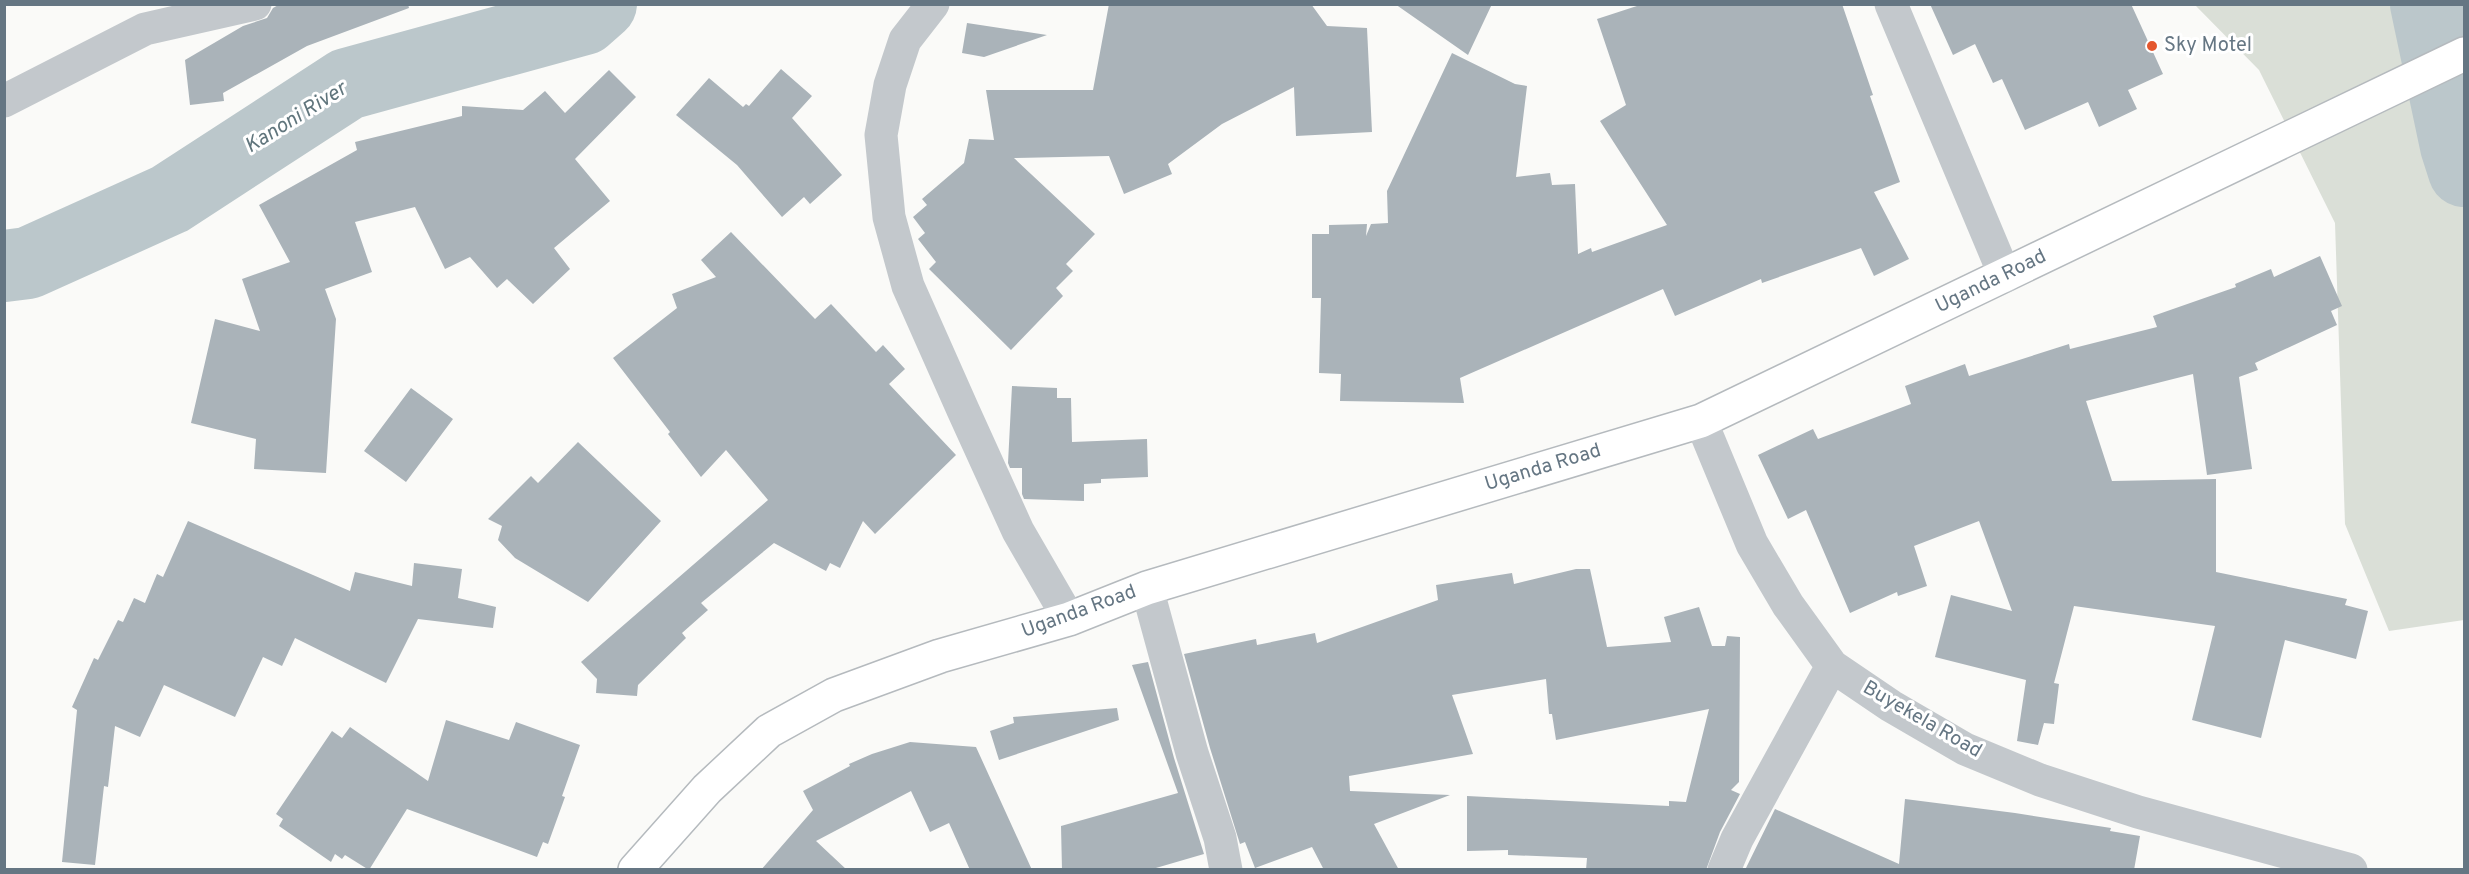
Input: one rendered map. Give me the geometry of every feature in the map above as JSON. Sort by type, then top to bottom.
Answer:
[{"type":"main road","name":"Uganda Road","points":[[635,870],[707,789],[769,731],[845,691],[940,656],[1069,619],[1147,588],[1701,421],[2464,54]]},
{"type":"street","points":[[4,100],[145,29],[255,4]]},
{"type":"street","points":[[933,4],[905,40],[890,85],[881,135],[889,217],[908,286],[958,400],[1018,531],[1069,619]]},
{"type":"street","points":[[1891,4],[2005,276]]},
{"type":"street","name":"Buyekela Road","points":[[1701,421],[1752,544],[1788,604],[1832,666],[1891,706],[1965,749],[2040,780],[2138,812],[2351,870]]},
{"type":"street","points":[[1147,588],[1192,753],[1220,838],[1226,870]]},
{"type":"street","points":[[1724,870],[1737,839],[1832,666]]},
{"type":"shaded area","points":[[2195,5],[2464,5],[2464,620],[2389,631],[2345,524],[2335,223],[2259,70]]},
{"type":"building","points":[[280,4],[408,4],[409,8],[307,46],[223,93],[224,101],[190,105],[185,60],[243,26],[267,18],[273,8]]},
{"type":"building","points":[[1109,4],[1311,4],[1327,26],[1367,28],[1372,132],[1296,136],[1294,87],[1222,124],[1168,164],[1172,174],[1124,194],[1109,156],[1014,158],[1095,234],[1066,264],[1073,271],[1056,288],[1063,296],[1011,350],[929,269],[936,262],[918,239],[925,233],[913,217],[927,205],[922,199],[964,163],[969,139],[994,140],[986,90],[1093,90]]},
{"type":"building","points":[[1395,4],[1492,4],[1468,55]]},
{"type":"building","points":[[1643,4],[1842,4],[1873,95],[1870,96],[1900,182],[1874,192],[1909,259],[1874,276],[1861,248],[1762,283],[1761,279],[1675,316],[1663,289],[1460,378],[1464,403],[1340,401],[1341,374],[1319,373],[1321,298],[1312,298],[1312,234],[1329,234],[1329,225],[1367,224],[1366,236],[1371,224],[1388,223],[1387,191],[1452,53],[1515,84],[1527,86],[1516,177],[1550,173],[1552,185],[1575,184],[1578,254],[1591,248],[1592,252],[1667,225],[1600,121],[1626,105],[1597,19]]},
{"type":"building","points":[[1930,4],[2131,4],[2163,74],[2128,90],[2137,109],[2099,127],[2088,102],[2025,130],[2002,79],[1993,83],[1975,44],[1953,55]]},
{"type":"building","points":[[967,23],[1047,35],[984,57],[962,53]]},
{"type":"building","points":[[781,69],[812,96],[792,118],[842,175],[810,204],[804,197],[782,217],[737,165],[676,115],[709,78],[743,107],[746,104],[749,106]]},
{"type":"building","points":[[609,70],[636,97],[575,159],[610,201],[554,248],[570,269],[533,304],[507,279],[497,288],[470,257],[445,269],[415,207],[355,222],[372,272],[325,289],[336,319],[326,473],[254,469],[256,439],[191,423],[215,319],[260,331],[242,279],[290,262],[259,205],[357,150],[355,142],[462,116],[462,106],[523,110],[545,91],[565,113]]},
{"type":"building","points":[[731,232],[815,319],[831,304],[876,352],[883,345],[905,369],[889,384],[956,455],[875,534],[863,521],[840,568],[830,563],[826,571],[774,543],[701,603],[708,610],[682,633],[686,638],[638,685],[637,696],[596,693],[597,679],[581,662],[768,500],[726,450],[701,477],[668,434],[670,432],[613,358],[677,308],[672,294],[716,277],[701,260]]},
{"type":"building","points":[[2320,256],[2342,306],[2331,311],[2337,325],[2255,363],[2258,370],[2239,377],[2252,469],[2207,475],[2193,374],[2086,401],[2112,481],[2216,479],[2216,572],[2347,599],[2345,605],[2368,611],[2356,659],[2285,640],[2261,738],[2192,720],[2215,626],[2074,606],[2054,683],[2059,684],[2054,724],[2044,723],[2038,745],[2017,741],[2026,680],[1935,657],[1951,595],[2012,611],[1979,521],[1914,546],[1927,586],[1898,596],[1897,592],[1850,613],[1806,510],[1788,519],[1758,455],[1813,429],[1818,439],[1911,404],[1905,386],[1965,364],[1969,376],[2069,344],[2070,349],[2157,327],[2153,316],[2236,287],[2235,284],[2271,269],[2274,277]]},
{"type":"building","points":[[1012,386],[1057,388],[1057,398],[1071,398],[1072,442],[1147,439],[1148,477],[1101,479],[1101,483],[1084,484],[1084,501],[1024,499],[1022,468],[1010,468],[1008,463]]},
{"type":"building","points":[[411,388],[453,419],[406,482],[364,451]]},
{"type":"building","points":[[578,442],[661,521],[588,602],[515,558],[498,540],[502,526],[488,519],[531,476],[538,483]]},
{"type":"building","points":[[188,521],[350,591],[355,572],[412,586],[414,563],[462,569],[458,598],[496,607],[493,628],[418,619],[386,683],[295,638],[282,666],[263,657],[235,717],[164,685],[140,737],[115,726],[108,787],[104,786],[95,865],[62,862],[77,710],[72,707],[94,658],[98,660],[118,620],[123,622],[134,598],[145,603],[157,574],[163,577]]},
{"type":"building","points":[[1576,569],[1590,569],[1607,647],[1671,642],[1664,617],[1699,607],[1712,646],[1725,646],[1727,636],[1740,637],[1739,782],[1731,790],[1740,794],[1720,832],[1706,870],[1586,870],[1587,858],[1508,855],[1508,850],[1467,851],[1467,796],[1669,806],[1669,801],[1686,802],[1709,709],[1556,740],[1552,714],[1549,714],[1546,679],[1452,695],[1473,754],[1349,776],[1350,791],[1450,795],[1374,824],[1399,870],[1324,870],[1312,847],[1255,868],[1245,842],[1240,844],[1184,654],[1256,639],[1257,645],[1315,633],[1317,643],[1438,600],[1436,585],[1512,573],[1514,584]]},
{"type":"building","points":[[1148,662],[1174,758],[1204,854],[1149,870],[1062,870],[1061,826],[1178,793],[1132,665]]},
{"type":"building","points":[[1117,708],[1119,720],[999,760],[990,731],[1014,723],[1013,717]]},
{"type":"building","points":[[446,720],[509,740],[516,722],[580,745],[548,844],[543,842],[537,857],[407,809],[369,870],[345,855],[342,859],[335,854],[331,862],[279,826],[283,819],[276,814],[332,731],[342,738],[350,727],[428,781]]},
{"type":"building","points":[[910,742],[976,747],[1032,870],[970,870],[949,823],[930,832],[911,791],[816,841],[847,870],[761,870],[813,810],[803,791],[850,766],[849,764]]},
{"type":"building","points":[[1905,799],[2111,828],[2110,831],[2140,836],[2134,870],[1745,870],[1775,809],[1899,864]]},
{"type":"waterway","name":"Kanoni River","points":[[4,266],[28,263],[170,199],[347,84],[584,19],[601,4]]},
{"type":"waterway","name":"Kanoni River","points":[[2426,4],[2456,146],[2464,171]]},
{"type":"place","name":"Sky Motel","points":[[2152,46]]}]
